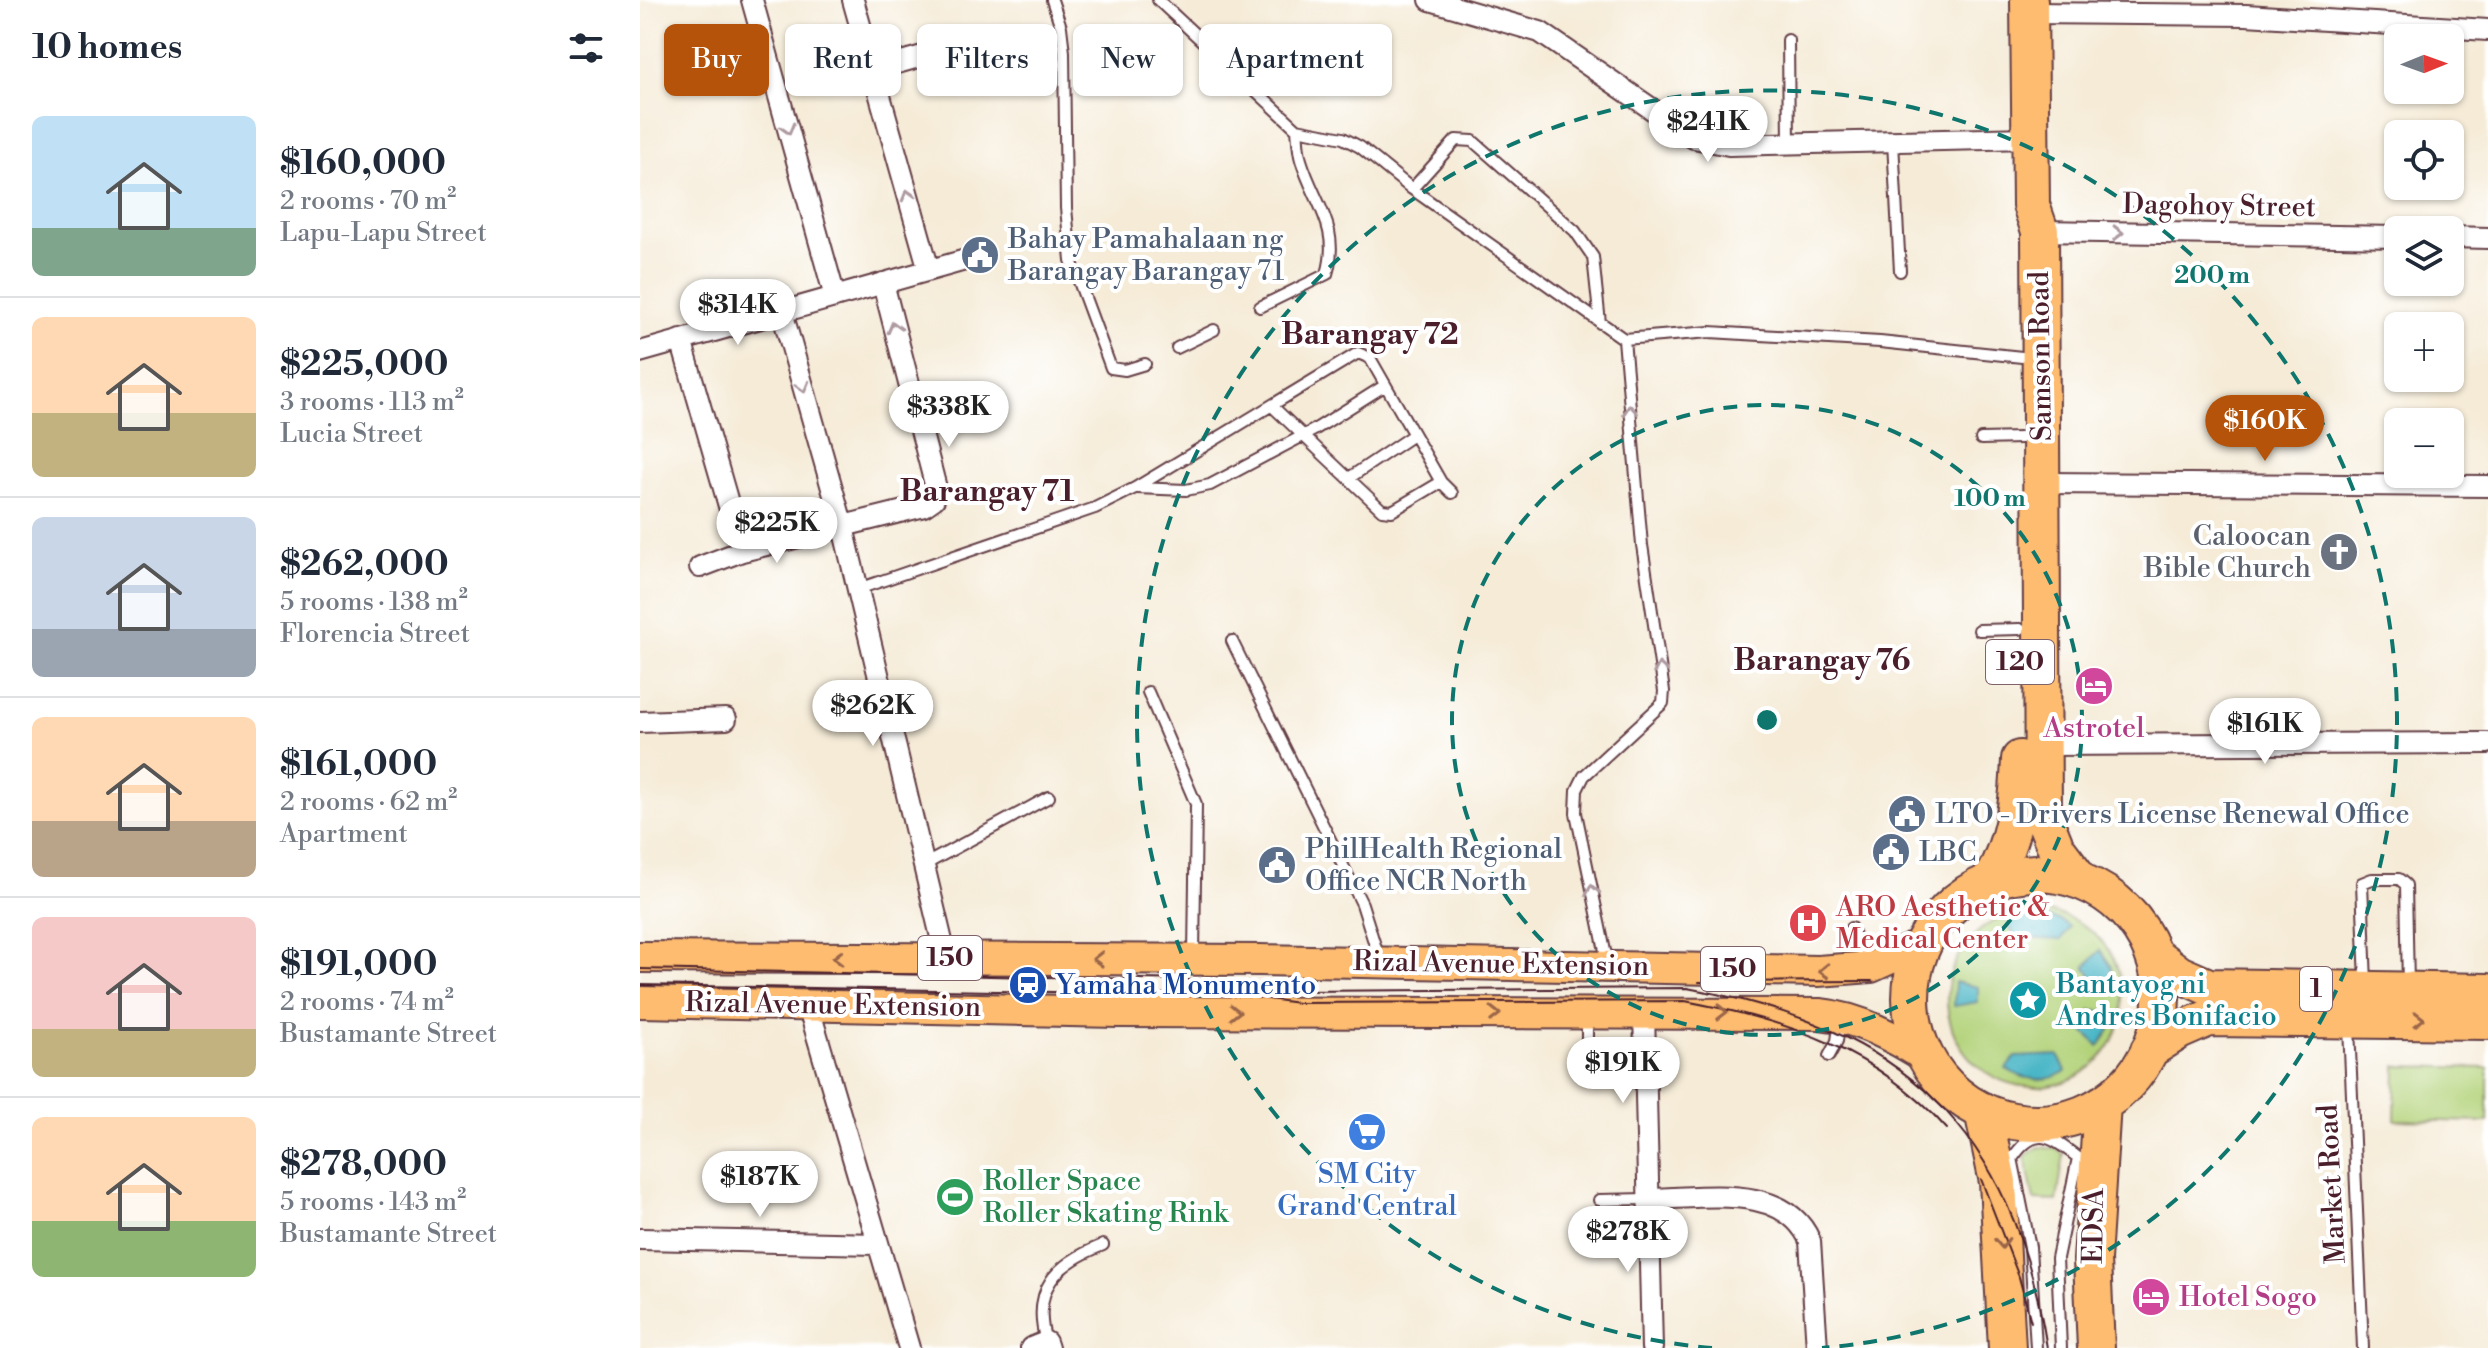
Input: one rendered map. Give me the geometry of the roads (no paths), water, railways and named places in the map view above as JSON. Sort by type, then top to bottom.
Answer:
[{"type":"highway","name":"Samson Road","points":[[2029,6],[2030,138],[2036,218],[2042,483],[2043,816],[2056,848],[2081,881]]},
{"type":"highway","name":"Samson Road","points":[[1992,880],[2010,843],[2018,805],[2006,670],[2020,629],[2022,230],[2036,218]]},
{"type":"highway","name":"1","points":[[2033,872],[2081,881],[2125,909],[2153,954],[2161,993],[2158,1022],[2149,1050],[2130,1081],[2102,1104],[2066,1119],[2045,1123],[2003,1119],[1983,1111],[1951,1089],[1927,1058],[1914,1021],[1912,1001],[1913,981],[1924,943],[1952,905],[1992,880],[2033,872]]},
{"type":"highway","name":"1","points":[[2153,954],[2179,974],[2209,987],[2488,1021]]},
{"type":"highway","name":"1","points":[[2149,1050],[2179,1031],[2209,1018],[2358,1004],[2408,992],[2488,992]]},
{"type":"highway","name":"EDSA","points":[[2096,1348],[2087,1163],[2102,1104]]},
{"type":"highway","points":[[1983,1111],[2005,1170],[2007,1348]]},
{"type":"main road","name":"Rizal Avenue Extension","points":[[640,957],[1380,962],[1818,971],[1871,967],[1924,943]]},
{"type":"main road","name":"Rizal Avenue Extension","points":[[640,1002],[1587,1026],[1644,1011],[1841,1016],[1901,1041],[1927,1058]]},
{"type":"street","points":[[752,0],[835,297]]},
{"type":"street","points":[[853,0],[860,24]]},
{"type":"street","points":[[1430,0],[1540,32],[1694,138],[1729,145],[2030,138]]},
{"type":"street","points":[[2029,6],[2488,30]]},
{"type":"street","points":[[880,96],[929,270]]},
{"type":"street","name":"Dagohoy Street","points":[[2036,218],[2384,236]]},
{"type":"street","points":[[2464,237],[2488,238]]},
{"type":"street","points":[[640,352],[962,261]]},
{"type":"street","points":[[700,567],[742,551],[924,506],[934,499],[936,488],[883,283]]},
{"type":"street","points":[[782,312],[858,589],[869,616],[946,958]]},
{"type":"street","points":[[681,340],[742,551]]},
{"type":"street","points":[[2042,483],[2488,486]]},
{"type":"street","points":[[640,722],[726,719]]},
{"type":"street","points":[[2042,745],[2488,743]]},
{"type":"street","points":[[808,1005],[909,1348]]},
{"type":"street","points":[[1644,1011],[1652,1348]]},
{"type":"street","points":[[1647,1199],[1762,1199],[1793,1215],[1803,1225],[1810,1241],[1817,1348]]},
{"type":"street","points":[[640,1239],[878,1244]]},
{"type":"lane","points":[[1052,0],[1061,27],[1064,52],[1066,208],[1071,260],[1111,368],[1125,370],[1145,364]]},
{"type":"lane","points":[[1158,0],[1297,129],[1343,138],[1624,339],[1740,333],[1880,342],[2022,357]]},
{"type":"lane","points":[[1788,40],[1789,145]]},
{"type":"lane","points":[[1260,307],[1327,274],[1332,255],[1330,229],[1300,158],[1297,129]]},
{"type":"lane","points":[[1412,189],[1456,140],[1473,141],[1575,231],[1593,257],[1600,323]]},
{"type":"lane","points":[[1893,142],[1900,271]]},
{"type":"lane","points":[[1177,348],[1214,330]]},
{"type":"lane","points":[[1612,965],[1605,951],[1576,813],[1577,790],[1584,776],[1663,703],[1664,691],[1642,545],[1624,339]]},
{"type":"lane","points":[[858,589],[1059,521],[1135,488],[1358,353],[1370,358],[1441,482],[1452,493]]},
{"type":"lane","points":[[1135,488],[1186,490],[1210,485],[1304,435],[1384,386]]},
{"type":"lane","points":[[1272,406],[1388,511],[1441,482]]},
{"type":"lane","points":[[1349,478],[1413,435]]},
{"type":"lane","points":[[1981,439],[2021,438]]},
{"type":"lane","points":[[1979,630],[2020,629]]},
{"type":"lane","points":[[1232,641],[1362,904],[1380,962]]},
{"type":"lane","points":[[1148,692],[1196,804],[1194,960]]},
{"type":"lane","points":[[924,865],[1049,797]]},
{"type":"lane","name":"Market Road","points":[[2363,1348],[2358,1004],[2362,883],[2372,879],[2399,879],[2406,885],[2408,992]]},
{"type":"lane","points":[[1851,928],[1871,967]]},
{"type":"lane","points":[[1829,1056],[1837,1041],[1841,1016]]},
{"type":"lane","points":[[2036,1348],[2030,1247],[2005,1170],[2021,1145],[2045,1136],[2056,1139],[2087,1163],[2057,1258],[2061,1348]]},
{"type":"lane","points":[[1599,1200],[1647,1199]]},
{"type":"lane","points":[[1042,1346],[1039,1320],[1041,1297],[1052,1278],[1075,1256],[1103,1245]]},
{"type":"water","points":[[2041,916],[2060,920],[2070,927],[2061,940],[2016,938],[2008,925],[2019,918]]},
{"type":"water","points":[[2100,950],[2111,966],[2114,986],[2091,985],[2091,974],[2085,967]]},
{"type":"water","points":[[1955,982],[1978,987],[1978,1002],[1954,1006]]},
{"type":"water","points":[[2091,1011],[2114,1011],[2110,1030],[2099,1046],[2083,1031],[2091,1021]]},
{"type":"water","points":[[2058,1055],[2066,1071],[2051,1078],[2028,1078],[2006,1069],[2015,1057]]},
{"type":"tram line","points":[[640,969],[1239,981],[1299,991],[1687,988],[1763,1006],[1830,1030],[1887,1061],[1935,1100],[1975,1148],[2007,1204],[2031,1271],[2047,1348]]},
{"type":"tram line","points":[[1699,982],[1872,981]]},
{"type":"tram line","points":[[640,985],[1238,995],[1298,1003],[1685,1001],[1759,1018],[1828,1042],[1891,1078],[1947,1129]]},
{"type":"tram line","points":[[1981,1179],[2019,1277],[2031,1322]]},
{"type":"place","name":"Bahay Pamahalaan ng Barangay Barangay 71","points":[[980,255]]},
{"type":"place","name":"Caloocan Bible Church","points":[[2339,552]]},
{"type":"place","name":"Astrotel","points":[[2094,686]]},
{"type":"place","name":"LTO - Drivers License Renewal Office","points":[[1907,814]]},
{"type":"place","name":"LBC","points":[[1891,852]]},
{"type":"place","name":"PhilHealth Regional Office NCR North","points":[[1277,865]]},
{"type":"place","name":"ARO Aesthetic & Medical Center","points":[[1808,923]]},
{"type":"place","name":"Yamaha Monumento","points":[[1028,985]]},
{"type":"place","name":"Bantayog ni Andres Bonifacio","points":[[2028,1000]]},
{"type":"place","name":"SM City Grand Central","points":[[1367,1132]]},
{"type":"place","name":"Roller Space Roller Skating Rink","points":[[955,1197]]},
{"type":"place","name":"Hotel Sogo","points":[[2151,1297]]},
{"type":"district","name":"Barangay 72","points":[[1370,335]]},
{"type":"district","name":"Barangay 71","points":[[987,492]]},
{"type":"district","name":"Barangay 76","points":[[1822,661]]}]
